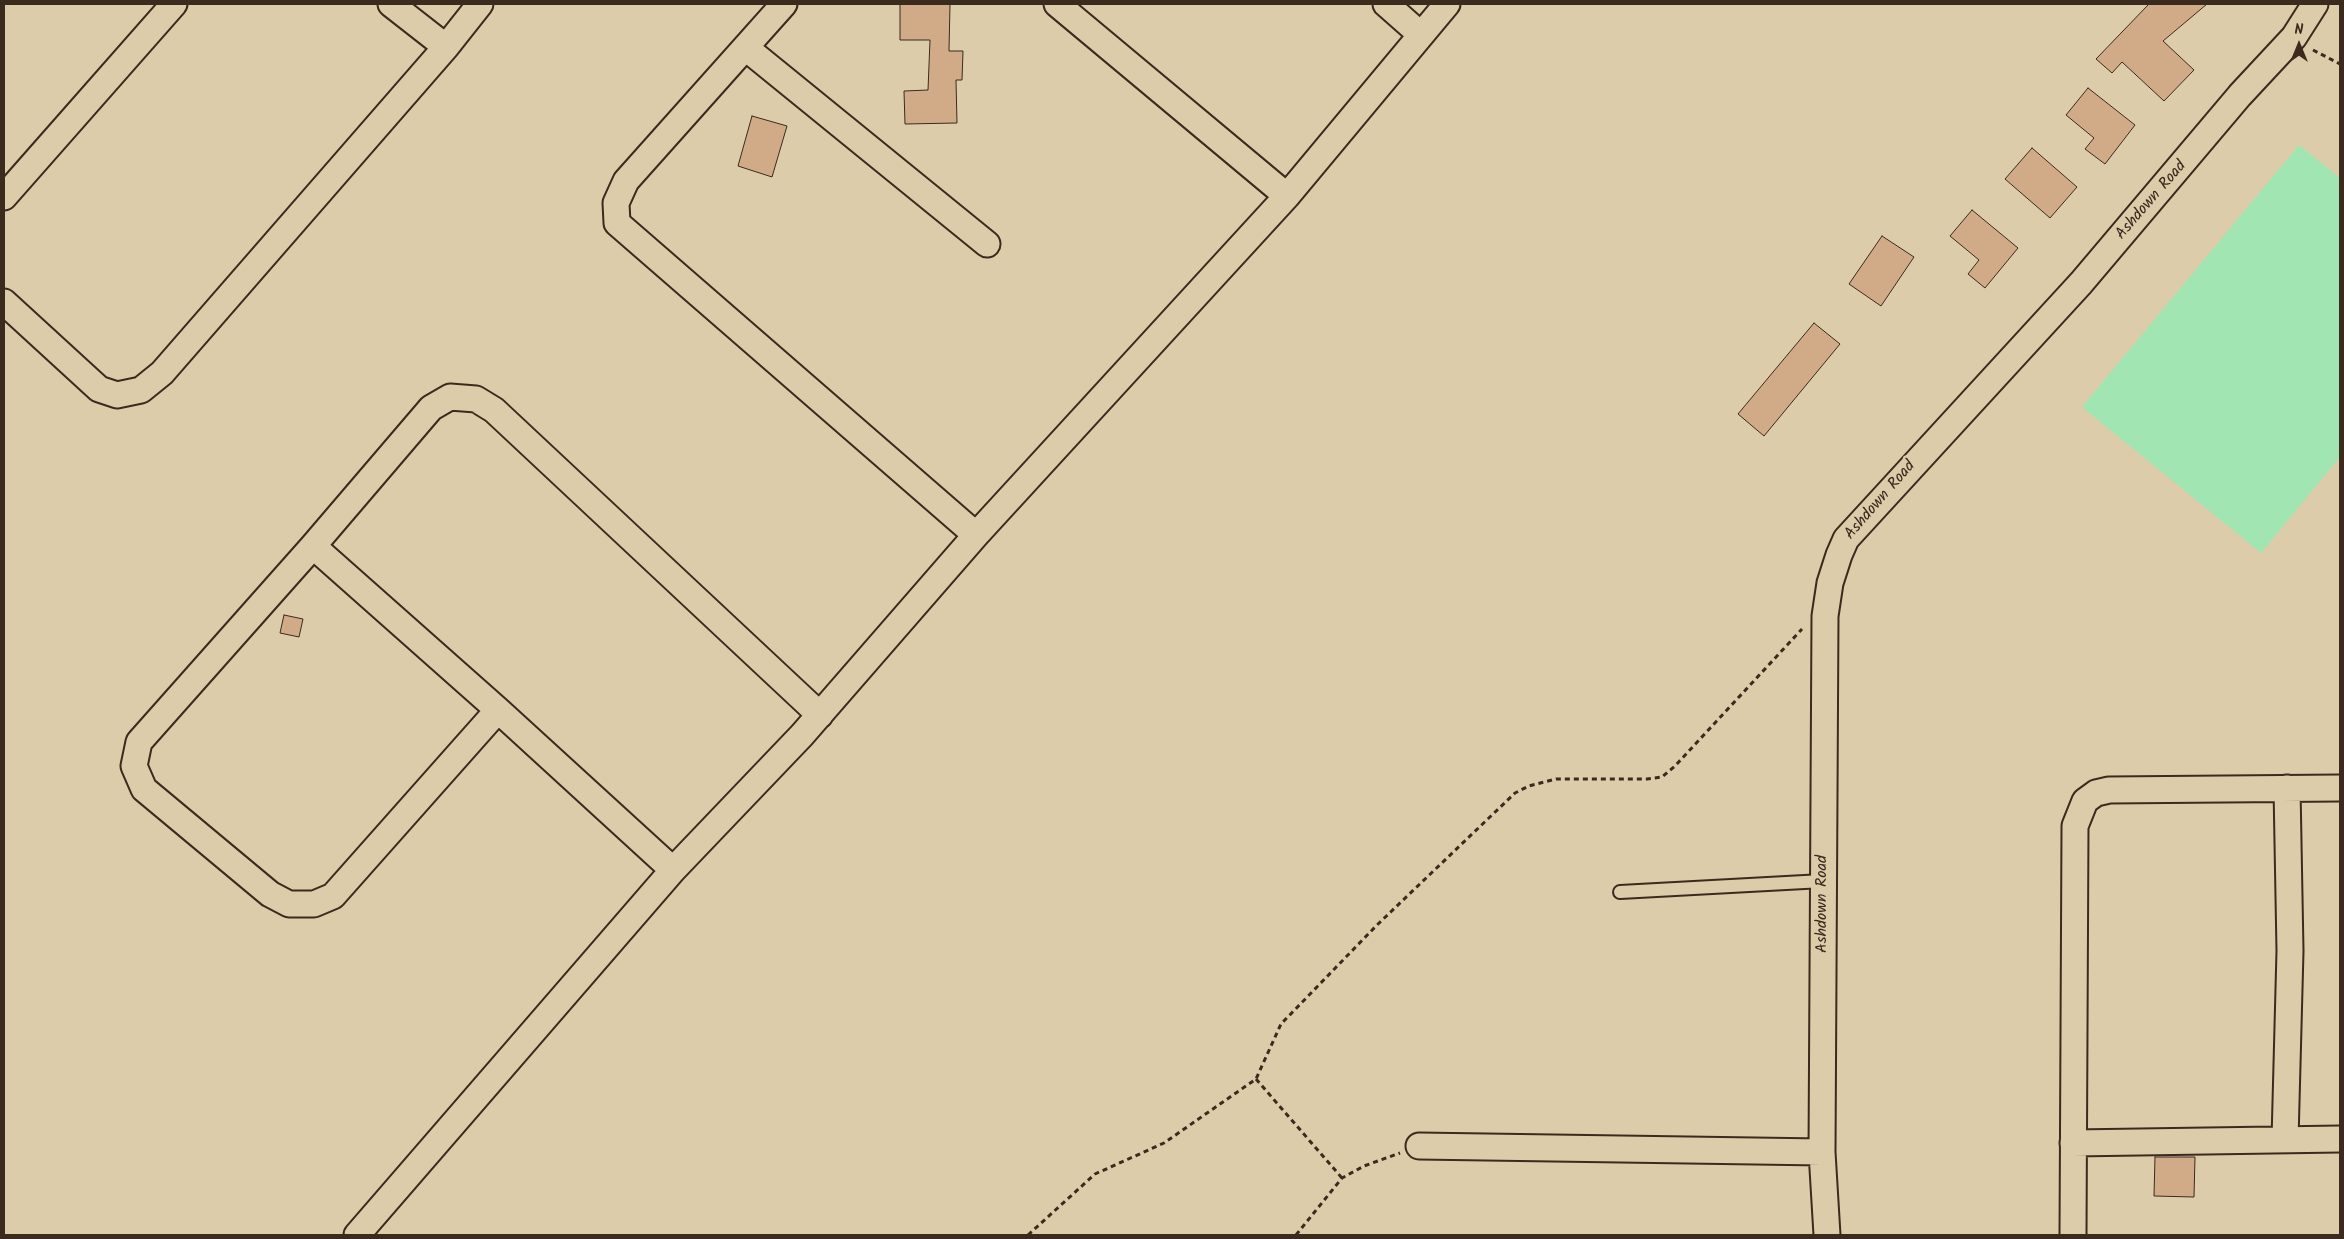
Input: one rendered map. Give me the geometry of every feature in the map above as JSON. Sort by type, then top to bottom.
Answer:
[{"type":"street","points":[[4,197],[174,4]]},
{"type":"street","points":[[391,4],[446,47]]},
{"type":"street","points":[[4,302],[99,389],[117,395],[141,390],[162,373],[446,47],[480,4]]},
{"type":"street","points":[[784,4],[626,181],[616,203],[617,223],[976,535]]},
{"type":"street","points":[[1057,4],[1287,196]]},
{"type":"street","points":[[1386,4],[1420,34]]},
{"type":"street","points":[[358,1235],[673,870],[820,715],[976,535],[1287,196],[1420,34],[1447,4]]},
{"type":"street","name":"Ashdown Road","points":[[1827,1235],[1822,1152],[1826,616],[1830,583],[1846,539],[2082,282],[2240,95],[2294,36],[2315,4]]},
{"type":"street","points":[[746,48],[987,244]]},
{"type":"street","points":[[498,710],[332,896],[314,904],[290,904],[270,894],[144,789],[134,766],[139,742],[313,546],[431,408],[450,397],[476,398],[494,410],[820,715]]},
{"type":"street","points":[[313,546],[498,710],[673,870]]},
{"type":"street","points":[[2285,1140],[2290,952],[2287,788]]},
{"type":"street","points":[[2074,1235],[2075,826],[2086,801],[2096,793],[2108,790],[2340,788]]},
{"type":"street","points":[[2074,1143],[2340,1140]]},
{"type":"street","points":[[1419,1146],[1822,1152]]},
{"type":"lane","points":[[1620,892],[1823,882]]},
{"type":"path","points":[[2294,36],[2316,52],[2340,64]]},
{"type":"path","points":[[1028,1235],[1095,1174],[1164,1144],[1256,1079],[1281,1024],[1377,925],[1515,793],[1529,786],[1556,779],[1647,779],[1662,777],[1681,760],[1807,621]]},
{"type":"path","points":[[1256,1079],[1342,1178]]},
{"type":"path","points":[[1296,1235],[1342,1178],[1364,1166],[1419,1146]]},
{"type":"green space","points":[[2299,145],[2340,178],[2340,457],[2261,553],[2082,407]]},
{"type":"building","points":[[900,4],[950,4],[949,51],[963,51],[962,80],[956,80],[957,123],[905,124],[904,91],[928,90],[930,40],[900,40]]},
{"type":"building","points":[[2149,4],[2207,4],[2163,41],[2194,70],[2164,101],[2122,62],[2112,73],[2096,59]]},
{"type":"building","points":[[2088,88],[2135,125],[2105,164],[2085,149],[2094,138],[2066,115]]},
{"type":"building","points":[[752,116],[787,126],[772,177],[738,166]]},
{"type":"building","points":[[2032,148],[2077,187],[2050,218],[2005,179]]},
{"type":"building","points":[[1972,210],[2018,248],[1985,288],[1968,274],[1979,260],[1950,236]]},
{"type":"building","points":[[1882,236],[1914,257],[1881,306],[1849,284]]},
{"type":"building","points":[[1814,323],[1840,344],[1764,436],[1738,414]]},
{"type":"building","points":[[284,615],[303,619],[299,637],[280,633]]},
{"type":"building","points":[[2155,1157],[2195,1157],[2194,1197],[2154,1196]]}]
